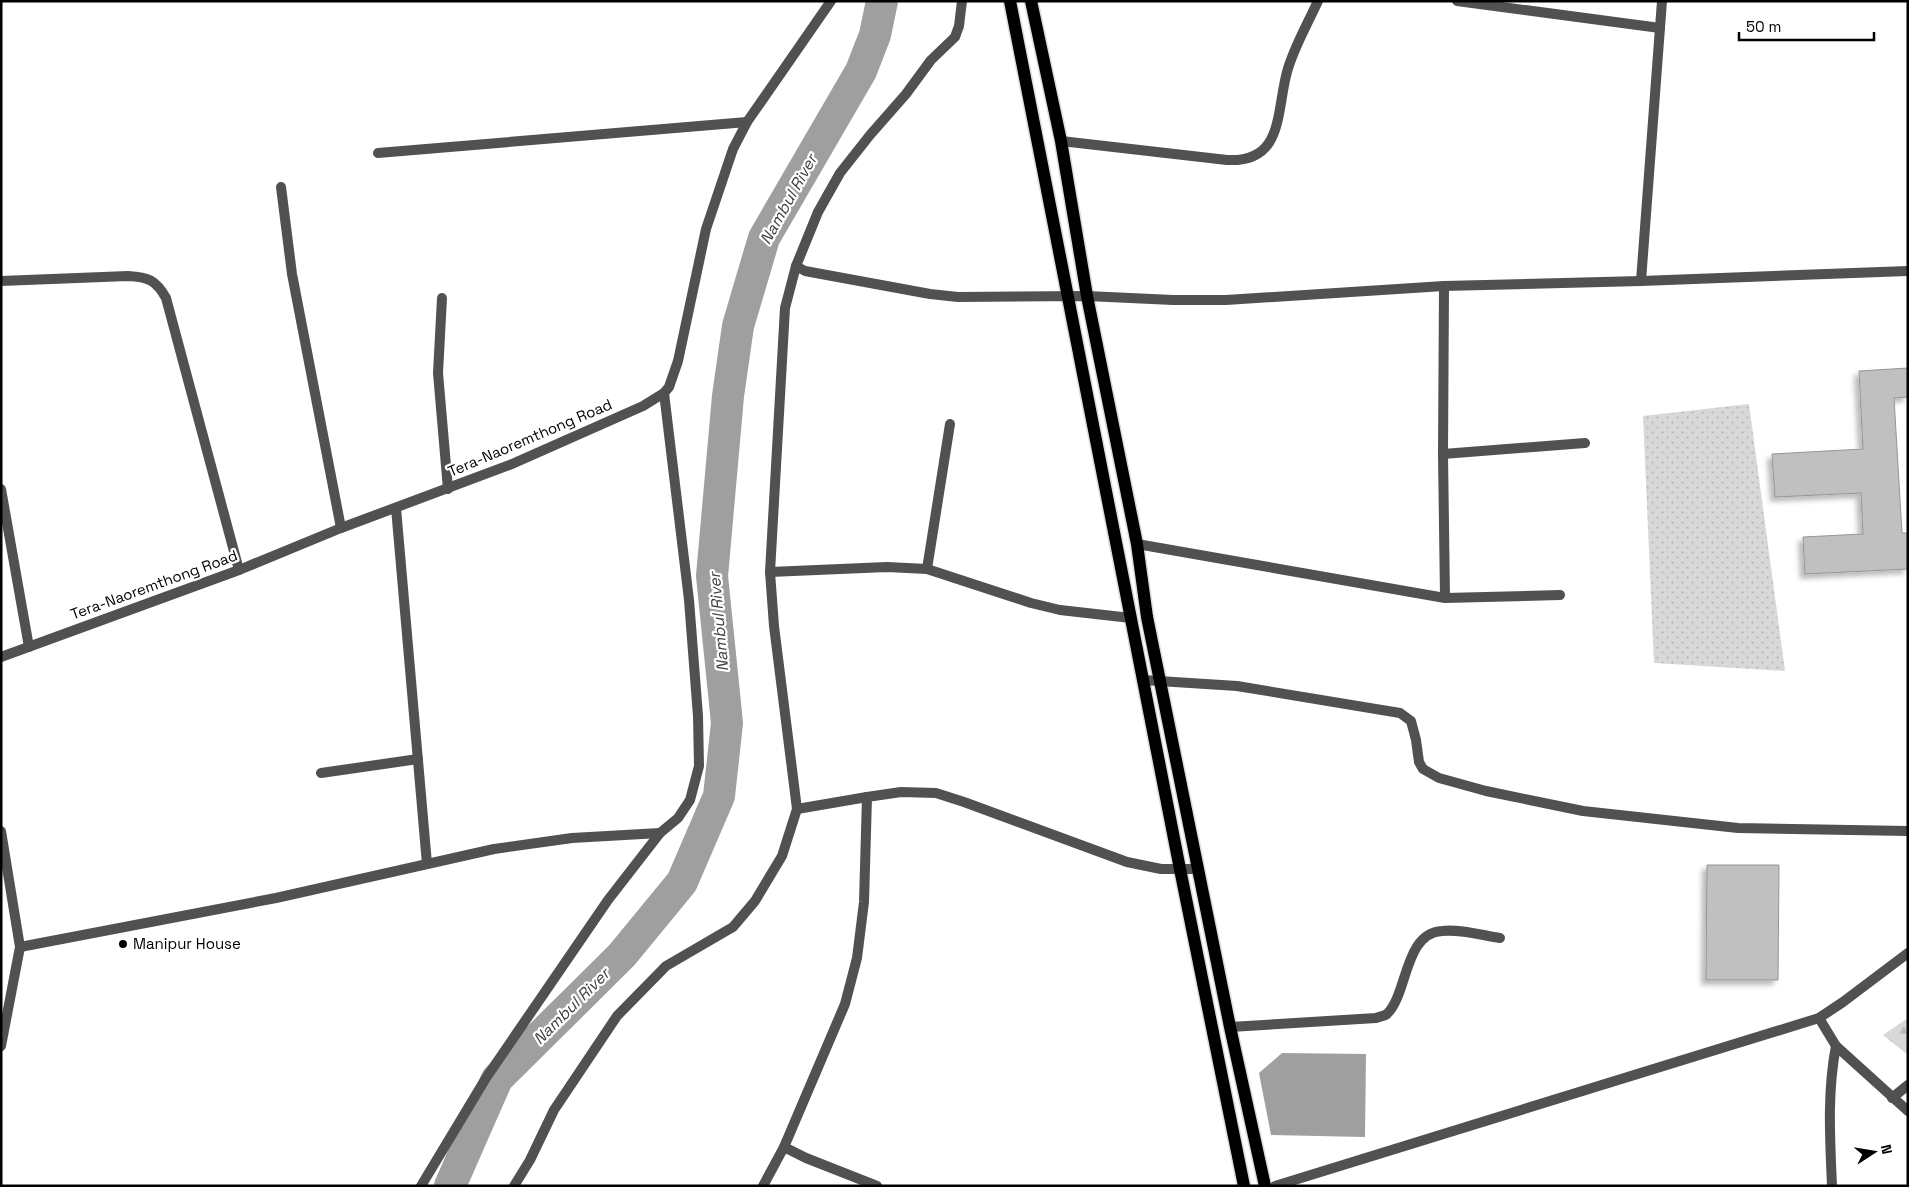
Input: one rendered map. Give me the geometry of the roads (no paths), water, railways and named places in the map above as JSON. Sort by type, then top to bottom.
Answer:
[{"type":"main road","points":[[1010,1],[1244,1186]]},
{"type":"main road","points":[[1031,1],[1062,141],[1087,296],[1137,544],[1147,617],[1230,1027],[1265,1186]]},
{"type":"street","points":[[421,1186],[486,1078],[608,900],[660,833],[678,818],[690,800],[699,766],[698,716],[689,600],[664,393],[669,387],[678,361],[708,221],[733,149],[747,122],[831,1]]},
{"type":"street","points":[[514,1186],[530,1160],[554,1110],[616,1016],[666,966],[733,927],[755,902],[782,856],[797,809],[774,626],[770,572],[785,308],[796,266],[818,212],[840,173],[906,94],[931,60],[955,37],[959,26],[962,1]]},
{"type":"street","points":[[1062,141],[1227,160],[1241,161],[1257,155],[1268,145],[1278,124],[1287,72],[1318,1]]},
{"type":"street","points":[[1457,1],[1660,28]]},
{"type":"street","points":[[1641,282],[1662,1]]},
{"type":"street","points":[[378,153],[747,122]]},
{"type":"street","points":[[281,187],[292,274],[341,528]]},
{"type":"street","points":[[796,266],[804,271],[930,294],[990,298],[1087,296],[1173,300],[1226,300],[1444,286],[1641,282],[1908,271]]},
{"type":"street","points":[[1,281],[139,276],[153,280],[157,284],[166,298],[239,570]]},
{"type":"street","points":[[1444,286],[1443,454],[1445,598]]},
{"type":"street","points":[[442,298],[438,373],[448,489]]},
{"type":"street","name":"Tera-Naoremthong Road","points":[[1,657],[239,570],[341,528],[512,464],[643,406],[664,393]]},
{"type":"street","points":[[927,569],[950,424]]},
{"type":"street","points":[[1443,454],[1585,443]]},
{"type":"street","points":[[1,489],[30,646]]},
{"type":"street","points":[[396,508],[427,864]]},
{"type":"street","points":[[1137,544],[1445,598],[1560,594]]},
{"type":"street","points":[[770,572],[869,568],[927,569],[1031,603],[1060,610],[1131,618]]},
{"type":"street","points":[[1143,680],[1237,686],[1400,713],[1411,721],[1419,762],[1423,769],[1430,774],[1486,791],[1583,811],[1738,828],[1908,831]]},
{"type":"street","points":[[321,773],[418,759]]},
{"type":"street","points":[[797,809],[901,792],[936,793],[1127,862],[1161,869],[1198,869]]},
{"type":"street","points":[[763,1186],[784,1147],[845,1004],[856,958],[864,902],[867,797]]},
{"type":"street","points":[[1,831],[20,947],[1,1046]]},
{"type":"street","points":[[20,947],[276,898],[494,849],[572,838],[660,833]]},
{"type":"street","points":[[1230,1027],[1376,1018],[1386,1014],[1394,1002],[1415,949],[1429,935],[1440,930],[1500,938]]},
{"type":"street","points":[[1275,1186],[1819,1018],[1908,953]]},
{"type":"street","points":[[1819,1018],[1836,1046],[1908,1111]]},
{"type":"street","points":[[1832,1186],[1829,1126],[1832,1068],[1836,1046]]},
{"type":"street","points":[[1892,1098],[1908,1085]]},
{"type":"street","points":[[784,1147],[806,1158],[877,1186]]},
{"type":"waterway","name":"Nambul River","points":[[450,1186],[497,1079],[622,955],[682,882],[719,796],[727,723],[712,576],[728,396],[738,326],[764,238],[861,71],[875,35],[882,1]]},
{"type":"place","name":"Manipur House","points":[[123,944]]}]
